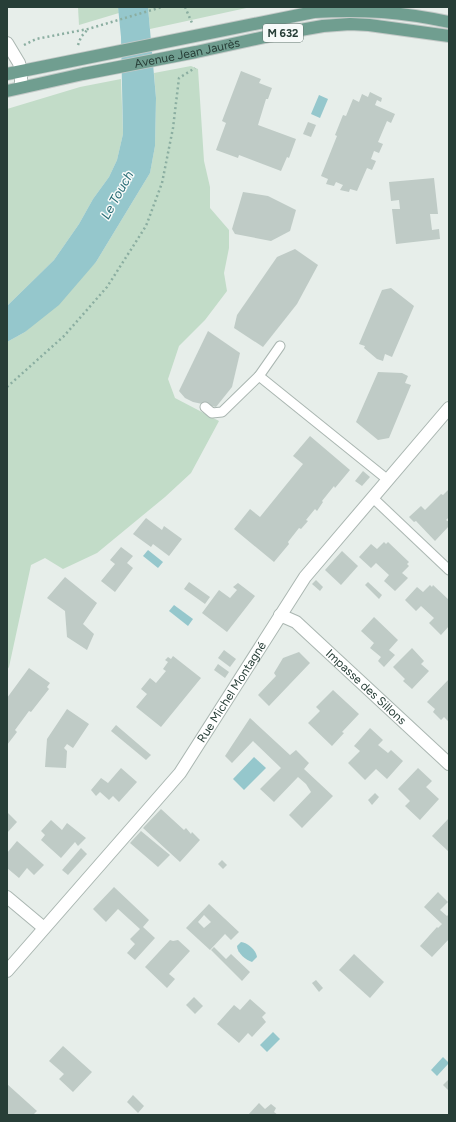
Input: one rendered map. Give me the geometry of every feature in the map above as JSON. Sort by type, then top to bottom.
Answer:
[{"type":"main road","name":"M 632","points":[[346,8],[374,9],[416,15],[449,22]]},
{"type":"main road","name":"Avenue Jean Jaurès","points":[[7,74],[307,13],[346,8]]},
{"type":"main road","name":"Avenue Jean Jaurès","points":[[7,91],[282,33],[323,26],[350,24],[369,26]]},
{"type":"main road","name":"M 632","points":[[369,26],[449,36]]},
{"type":"street","points":[[346,8],[350,24]]},
{"type":"street","points":[[369,26],[374,9]]},
{"type":"street","points":[[7,43],[21,71],[21,87]]},
{"type":"street","name":"Rue Michel Montagné","points":[[7,971],[180,773],[305,577],[448,412]]},
{"type":"street","name":"Impasse des Sillons","points":[[280,615],[296,622],[449,764]]},
{"type":"street","points":[[7,897],[44,928]]},
{"type":"lane","points":[[205,407],[212,413],[222,412],[259,376],[280,346]]},
{"type":"lane","points":[[259,376],[388,480]]},
{"type":"lane","points":[[373,498],[449,570]]},
{"type":"path","points":[[18,48],[36,40],[88,29],[162,7]]},
{"type":"path","points":[[7,387],[64,336],[102,292],[146,226],[162,182],[173,128],[179,78],[196,67]]},
{"type":"green space","points":[[78,7],[118,7],[119,13],[79,25]]},
{"type":"green space","points":[[148,7],[251,7],[150,29]]},
{"type":"green space","points":[[191,66],[198,69],[204,161],[210,187],[210,208],[229,230],[229,248],[224,273],[227,291],[205,320],[179,346],[168,379],[175,398],[219,421],[191,473],[165,497],[97,553],[63,569],[45,558],[31,565],[9,667],[7,670],[7,342],[25,332],[96,262],[150,173],[155,146],[156,98],[154,73]]},
{"type":"green space","points":[[121,79],[123,134],[117,160],[109,177],[54,260],[7,306],[7,109],[80,87]]},
{"type":"water","name":"Le Touch","points":[[118,7],[148,7],[156,98],[155,146],[150,173],[96,262],[59,305],[25,332],[7,342],[7,306],[54,260],[109,177],[117,160],[123,134],[121,37]]},
{"type":"water","points":[[319,95],[328,99],[320,118],[311,114]]},
{"type":"water","points":[[148,550],[163,562],[158,568],[143,556]]},
{"type":"water","points":[[174,605],[193,619],[188,626],[169,611]]},
{"type":"water","points":[[254,757],[266,768],[244,790],[233,779]]},
{"type":"water","points":[[241,942],[249,945],[255,952],[257,957],[252,962],[247,960],[238,951],[237,946]]},
{"type":"water","points":[[273,1032],[280,1039],[267,1052],[260,1045]]},
{"type":"water","points":[[443,1057],[449,1063],[437,1076],[431,1070]]},
{"type":"building","points":[[241,71],[261,79],[259,83],[272,88],[268,99],[266,99],[258,125],[296,139],[289,158],[287,157],[281,171],[239,155],[238,158],[216,150],[226,123],[222,121]]},
{"type":"building","points":[[370,92],[382,98],[381,102],[377,100],[375,105],[395,114],[391,123],[387,121],[378,142],[383,144],[379,153],[374,151],[371,159],[376,161],[372,170],[367,168],[357,191],[350,189],[349,192],[340,190],[343,185],[336,182],[334,186],[326,184],[328,179],[321,176],[337,136],[335,135],[343,115],[346,116],[353,99],[359,102],[362,94],[368,97]]},
{"type":"building","points":[[308,122],[316,125],[311,137],[303,134]]},
{"type":"building","points":[[434,178],[438,214],[430,214],[432,230],[439,229],[440,239],[396,244],[392,209],[400,209],[399,200],[391,201],[389,182]]},
{"type":"building","points":[[243,192],[268,196],[296,210],[290,231],[271,241],[235,234],[232,229]]},
{"type":"building","points":[[295,249],[318,265],[297,304],[263,347],[234,328],[237,315],[277,257]]},
{"type":"building","points":[[391,288],[414,306],[392,357],[385,354],[383,361],[377,359],[364,348],[365,346],[359,344],[382,290]]},
{"type":"building","points":[[208,331],[240,353],[232,387],[216,407],[193,402],[185,398],[179,391]]},
{"type":"building","points":[[378,372],[402,373],[408,376],[405,383],[411,385],[389,438],[378,440],[356,422]]},
{"type":"building","points":[[310,436],[350,470],[335,488],[334,486],[322,501],[323,502],[317,511],[315,509],[306,520],[308,521],[301,529],[299,528],[288,542],[289,544],[274,562],[234,529],[250,509],[260,517],[303,464],[293,456]]},
{"type":"building","points":[[363,471],[370,477],[362,486],[355,481]]},
{"type":"building","points":[[449,489],[449,517],[446,520],[449,522],[449,526],[435,541],[416,521],[414,522],[409,517],[421,506],[425,510],[441,494],[443,495]]},
{"type":"building","points":[[146,518],[162,530],[164,526],[182,539],[169,556],[153,544],[151,547],[133,534]]},
{"type":"building","points":[[384,542],[386,544],[388,542],[409,562],[407,564],[409,566],[402,573],[408,578],[395,591],[384,581],[389,575],[376,563],[371,568],[359,557],[371,544],[377,549]]},
{"type":"building","points":[[121,547],[133,556],[127,563],[133,568],[115,592],[101,581],[115,564],[110,560]]},
{"type":"building","points":[[342,551],[358,566],[341,585],[325,570]]},
{"type":"building","points":[[65,577],[97,603],[83,624],[94,634],[87,650],[67,637],[65,611],[47,598]]},
{"type":"building","points":[[316,580],[323,587],[320,591],[312,584]]},
{"type":"building","points":[[189,582],[210,597],[205,604],[184,589]]},
{"type":"building","points":[[368,582],[382,595],[379,599],[365,585]]},
{"type":"building","points":[[238,583],[255,596],[227,632],[202,613],[219,590],[230,598],[237,590],[233,587]]},
{"type":"building","points":[[430,585],[432,587],[433,585],[449,600],[449,626],[441,635],[429,623],[434,618],[421,606],[416,611],[405,600],[417,587],[423,592]]},
{"type":"building","points":[[374,617],[398,640],[389,650],[395,655],[384,667],[378,661],[381,657],[370,648],[374,643],[361,631]]},
{"type":"building","points":[[412,648],[424,661],[421,664],[429,671],[412,689],[403,681],[405,679],[393,667]]},
{"type":"building","points":[[224,650],[236,659],[230,667],[218,658]]},
{"type":"building","points":[[299,652],[310,663],[269,706],[258,695],[276,676],[274,673],[283,658]]},
{"type":"building","points":[[173,656],[201,678],[161,727],[136,707],[147,694],[141,689],[150,678],[156,683],[166,671],[163,669],[168,662],[165,660],[168,657],[171,659]]},
{"type":"building","points":[[218,664],[229,672],[225,678],[214,670]]},
{"type":"building","points":[[29,668],[50,683],[47,687],[49,689],[31,712],[29,711],[15,730],[17,732],[7,745],[7,698]]},
{"type":"building","points":[[449,679],[449,722],[444,717],[441,720],[433,712],[435,709],[427,702]]},
{"type":"building","points":[[333,690],[359,714],[342,732],[344,733],[332,746],[308,723],[320,711],[316,707]]},
{"type":"building","points":[[67,709],[89,724],[73,748],[67,744],[64,748],[67,751],[66,768],[45,767],[47,739]]},
{"type":"building","points":[[250,718],[290,755],[296,750],[309,763],[304,769],[333,796],[302,828],[289,815],[311,792],[306,784],[298,777],[274,802],[260,789],[281,768],[253,741],[232,763],[225,756]]},
{"type":"building","points":[[116,725],[151,755],[146,760],[111,731]]},
{"type":"building","points":[[370,728],[383,740],[378,745],[388,753],[391,750],[403,761],[387,779],[376,769],[365,780],[348,763],[360,751],[354,746]]},
{"type":"building","points":[[121,768],[137,782],[119,802],[113,796],[109,800],[100,792],[96,796],[91,790],[101,778],[108,783]]},
{"type":"building","points":[[418,768],[432,781],[426,787],[439,799],[420,820],[405,806],[410,801],[398,789]]},
{"type":"building","points":[[375,793],[379,797],[372,805],[368,800]]},
{"type":"building","points":[[161,809],[184,830],[186,828],[191,834],[192,832],[200,840],[180,862],[143,828]]},
{"type":"building","points":[[7,812],[17,822],[7,833]]},
{"type":"building","points":[[449,818],[449,852],[432,836]]},
{"type":"building","points":[[51,820],[62,830],[67,823],[86,838],[78,846],[75,842],[61,858],[41,840],[45,835],[41,831]]},
{"type":"building","points":[[141,831],[170,855],[158,867],[130,843]]},
{"type":"building","points":[[17,841],[44,865],[34,875],[27,868],[19,878],[7,868],[7,853]]},
{"type":"building","points":[[81,848],[87,854],[68,875],[62,870]]},
{"type":"building","points":[[222,860],[227,865],[223,869],[218,864]]},
{"type":"building","points":[[114,887],[149,920],[143,927],[155,938],[135,960],[127,953],[135,944],[130,939],[140,929],[118,909],[106,922],[93,909]]},
{"type":"building","points":[[438,892],[448,902],[440,910],[447,916],[449,914],[449,939],[432,957],[420,946],[437,927],[438,928],[442,924],[424,907]]},
{"type":"building","points":[[209,904],[239,932],[231,940],[225,934],[210,950],[186,928]],"holes":[[[204,915],[211,922],[204,928],[198,922]]]},
{"type":"building","points":[[170,940],[178,940],[190,951],[169,974],[175,979],[167,988],[145,967]]},
{"type":"building","points":[[214,947],[226,959],[231,954],[250,972],[242,981],[211,950]]},
{"type":"building","points":[[354,954],[384,982],[370,998],[339,970]]},
{"type":"building","points":[[316,980],[323,988],[319,992],[312,983]]},
{"type":"building","points":[[194,997],[203,1006],[195,1014],[186,1005]]},
{"type":"building","points":[[250,999],[266,1013],[262,1017],[266,1022],[252,1037],[248,1033],[239,1043],[217,1024],[234,1005],[240,1010]]},
{"type":"building","points":[[63,1046],[92,1072],[73,1092],[59,1079],[64,1074],[49,1061]]},
{"type":"building","points":[[449,1079],[449,1091],[443,1085]]},
{"type":"building","points":[[7,1084],[37,1111],[33,1115],[7,1115]]},
{"type":"building","points":[[133,1095],[144,1106],[138,1113],[127,1102]]},
{"type":"building","points":[[259,1103],[265,1109],[271,1104],[276,1108],[274,1112],[278,1115],[248,1115]]}]
